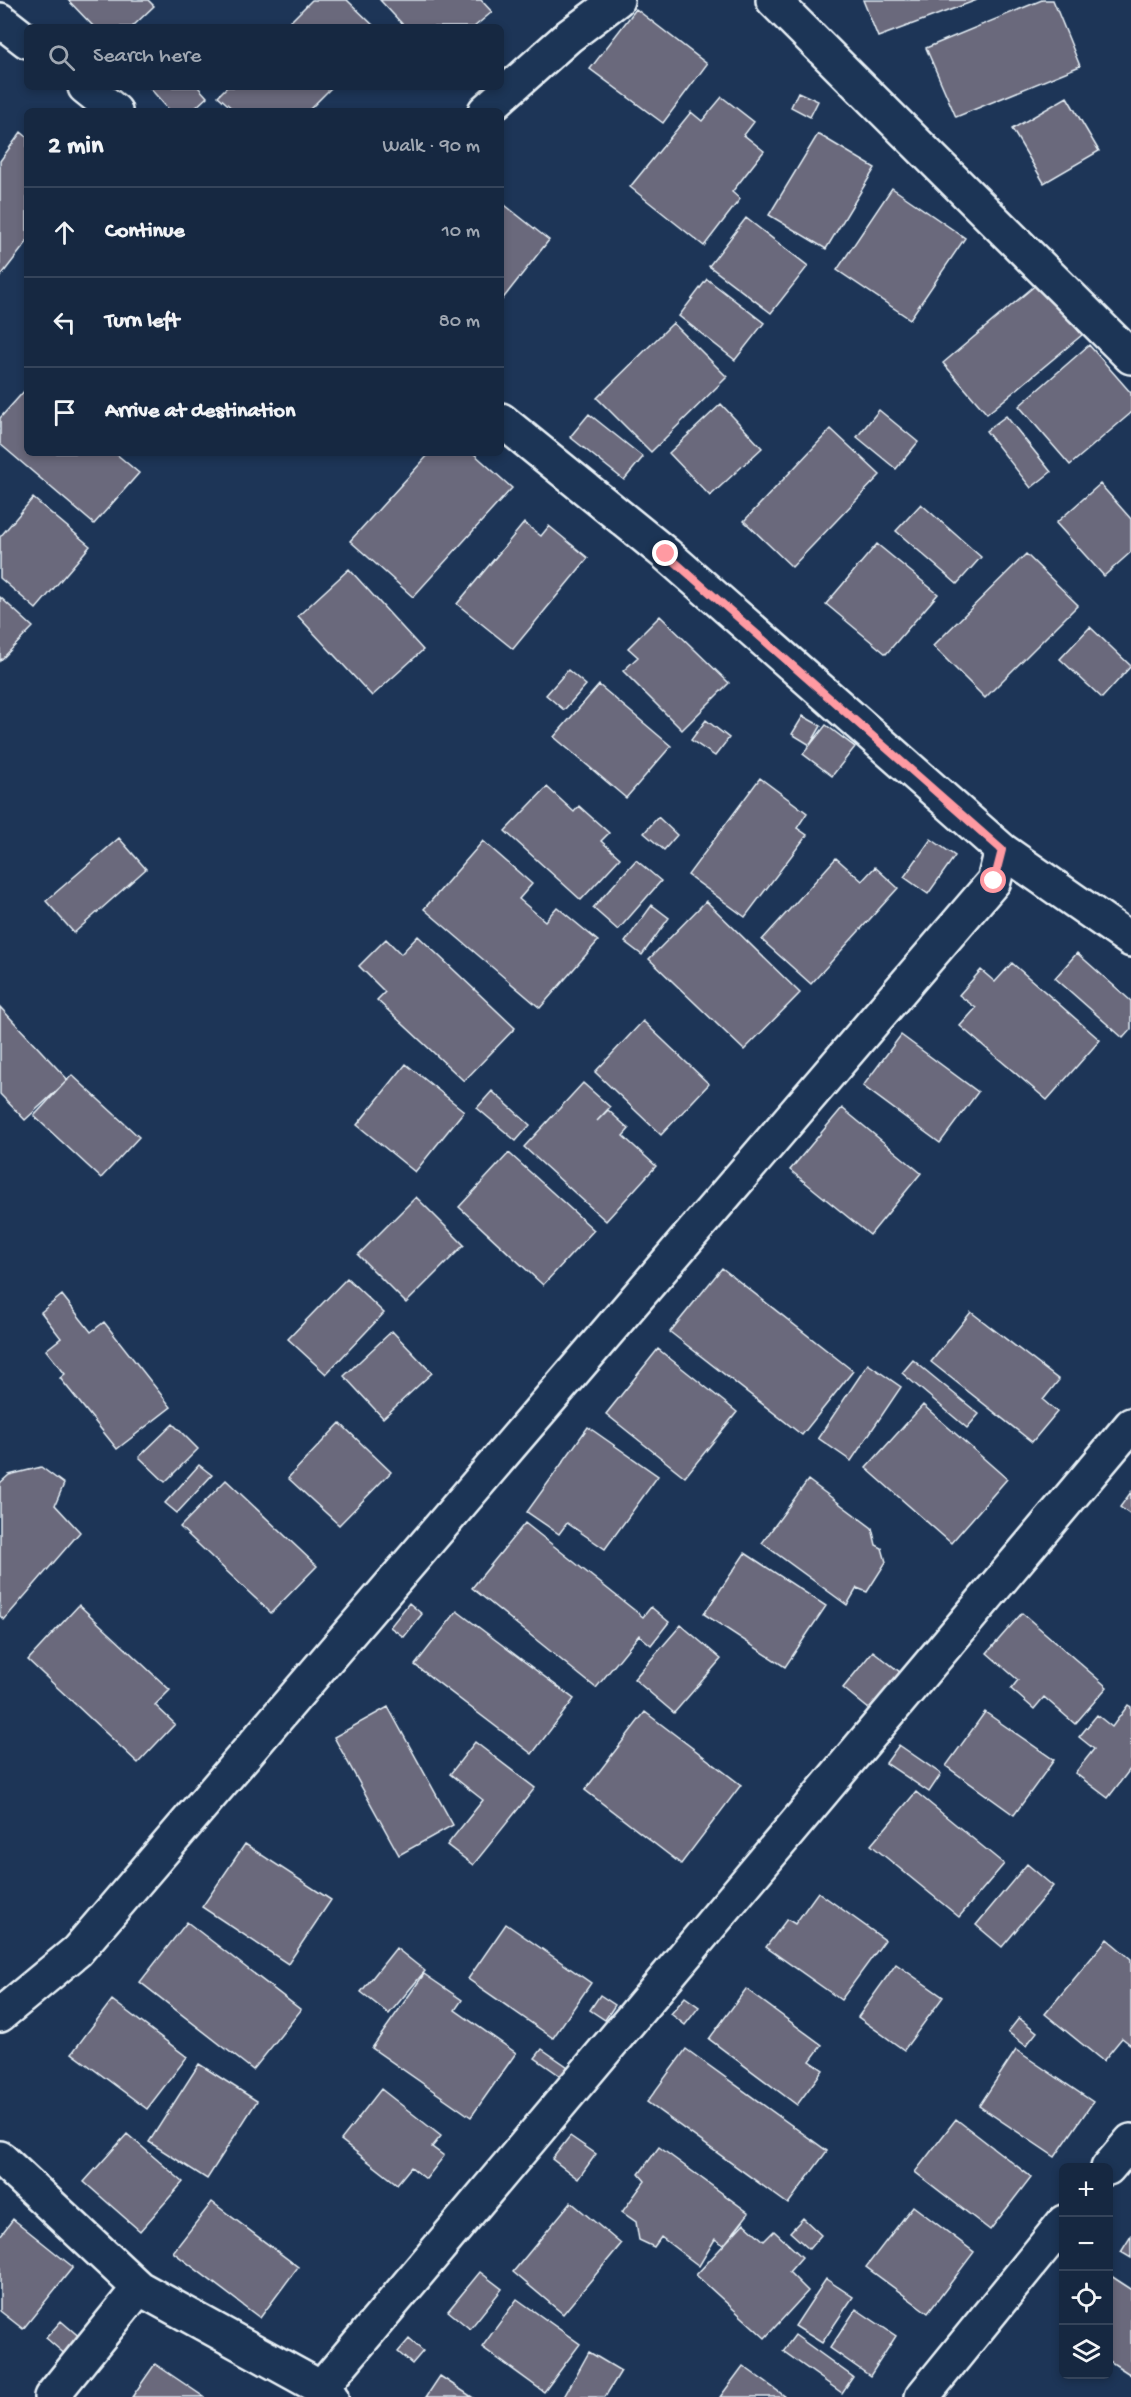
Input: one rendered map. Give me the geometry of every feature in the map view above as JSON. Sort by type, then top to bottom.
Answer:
[{"type":"street","points":[[488,108],[569,36],[617,0]]},
{"type":"street","points":[[773,0],[1131,357]]},
{"type":"street","points":[[0,20],[24,39]]},
{"type":"street","points":[[89,90],[111,108]]},
{"type":"street","points":[[504,422],[666,554],[1002,850],[1131,940]]},
{"type":"street","points":[[0,2016],[77,1951],[994,881],[1002,850]]},
{"type":"street","points":[[0,2158],[139,2288],[326,2393],[1131,1425]]},
{"type":"street","points":[[1112,2163],[1131,2142]]},
{"type":"street","points":[[922,2397],[1059,2228]]},
{"type":"street","points":[[51,2397],[139,2288]]},
{"type":"building","points":[[68,0],[148,0],[154,6],[135,24],[91,24]]},
{"type":"building","points":[[312,0],[347,0],[372,24],[288,24]]},
{"type":"building","points":[[380,0],[481,0],[492,12],[478,24],[402,24]]},
{"type":"building","points":[[863,0],[977,0],[878,37]]},
{"type":"building","points":[[1042,0],[1053,0],[1080,66],[956,117],[926,48]]},
{"type":"building","points":[[636,9],[707,64],[663,123],[590,69]]},
{"type":"building","points":[[152,90],[201,90],[207,97],[195,108],[167,108]]},
{"type":"building","points":[[224,90],[329,90],[311,108],[232,108],[218,96]]},
{"type":"building","points":[[798,92],[818,101],[810,117],[791,107]]},
{"type":"building","points":[[722,97],[754,122],[744,135],[764,151],[732,192],[740,199],[704,246],[630,187],[691,112],[702,121]]},
{"type":"building","points":[[1067,97],[1099,151],[1044,183],[1012,129]]},
{"type":"building","points":[[21,132],[24,134],[24,246],[0,277],[0,161]]},
{"type":"building","points":[[818,134],[875,168],[826,249],[769,215]]},
{"type":"building","points":[[892,188],[965,238],[910,319],[837,270]]},
{"type":"building","points":[[504,204],[549,240],[504,297]]},
{"type":"building","points":[[746,218],[808,266],[771,313],[709,266]]},
{"type":"building","points":[[707,279],[764,323],[735,360],[679,316]]},
{"type":"building","points":[[1038,283],[1082,335],[987,414],[943,363]]},
{"type":"building","points":[[673,323],[727,377],[651,452],[597,398]]},
{"type":"building","points":[[1089,345],[1131,393],[1131,413],[1070,465],[1019,406]]},
{"type":"building","points":[[24,391],[24,456],[119,456],[139,473],[94,524],[0,444],[0,418]]},
{"type":"building","points":[[721,404],[762,448],[710,496],[669,453]]},
{"type":"building","points":[[879,410],[918,442],[896,469],[857,437]]},
{"type":"building","points":[[589,414],[643,457],[624,480],[570,437]]},
{"type":"building","points":[[1006,416],[1051,472],[1031,488],[986,431]]},
{"type":"building","points":[[831,429],[880,475],[792,567],[744,521]]},
{"type":"building","points":[[427,456],[476,456],[512,488],[413,597],[350,541]]},
{"type":"building","points":[[1100,484],[1131,519],[1131,552],[1104,576],[1056,523]]},
{"type":"building","points":[[33,498],[90,546],[36,609],[0,578],[0,537]]},
{"type":"building","points":[[921,504],[981,557],[957,584],[896,531]]},
{"type":"building","points":[[524,523],[541,536],[549,526],[588,558],[513,649],[457,604]]},
{"type":"building","points":[[877,544],[938,594],[886,654],[826,604]]},
{"type":"building","points":[[1026,554],[1078,605],[985,698],[933,646]]},
{"type":"building","points":[[349,569],[423,650],[372,696],[298,616]]},
{"type":"building","points":[[0,597],[33,627],[0,661]]},
{"type":"building","points":[[660,616],[729,683],[682,730],[623,671],[638,657],[628,648]]},
{"type":"building","points":[[1090,627],[1131,666],[1102,698],[1060,659]]},
{"type":"building","points":[[568,670],[586,685],[564,710],[546,695]]},
{"type":"building","points":[[599,685],[671,746],[626,798],[554,737]]},
{"type":"building","points":[[803,716],[821,726],[810,745],[792,734]]},
{"type":"building","points":[[706,720],[729,738],[715,756],[691,740]]},
{"type":"building","points":[[826,725],[855,747],[832,776],[803,754]]},
{"type":"building","points":[[760,778],[807,813],[797,828],[807,835],[745,917],[688,875]]},
{"type":"building","points":[[547,787],[574,812],[579,806],[609,833],[601,841],[620,858],[581,900],[505,831]]},
{"type":"building","points":[[658,817],[677,835],[664,850],[644,833]]},
{"type":"building","points":[[119,838],[146,869],[74,933],[46,901]]},
{"type":"building","points":[[931,839],[955,856],[928,894],[904,877]]},
{"type":"building","points":[[483,841],[532,884],[519,899],[545,921],[557,907],[598,941],[540,1008],[424,909]]},
{"type":"building","points":[[836,858],[862,881],[875,867],[898,888],[811,984],[762,940]]},
{"type":"building","points":[[636,860],[661,881],[618,930],[593,908]]},
{"type":"building","points":[[706,901],[800,993],[744,1050],[649,959]]},
{"type":"building","points":[[652,905],[669,918],[642,955],[625,942]]},
{"type":"building","points":[[418,936],[515,1028],[464,1081],[377,1000],[385,992],[359,966],[386,939],[401,954]]},
{"type":"building","points":[[1077,953],[1131,1001],[1131,1029],[1123,1038],[1055,978]]},
{"type":"building","points":[[1012,963],[1100,1040],[1047,1100],[960,1026],[976,1008],[959,995],[981,970],[995,982]]},
{"type":"building","points":[[0,1007],[68,1080],[25,1120],[0,1094]]},
{"type":"building","points":[[643,1021],[709,1084],[661,1135],[595,1072]]},
{"type":"building","points":[[901,1035],[978,1092],[940,1143],[863,1086]]},
{"type":"building","points":[[406,1064],[464,1111],[415,1172],[357,1125]]},
{"type":"building","points":[[72,1075],[139,1137],[101,1178],[34,1116]]},
{"type":"building","points":[[583,1083],[610,1107],[597,1121],[608,1110],[629,1129],[623,1136],[656,1166],[606,1221],[524,1147]]},
{"type":"building","points":[[492,1091],[530,1125],[516,1141],[477,1108]]},
{"type":"building","points":[[842,1108],[921,1173],[870,1235],[790,1170]]},
{"type":"building","points":[[509,1153],[594,1230],[543,1285],[459,1207]]},
{"type":"building","points":[[416,1197],[464,1245],[406,1303],[358,1255]]},
{"type":"building","points":[[722,1268],[853,1371],[802,1435],[670,1332]]},
{"type":"building","points":[[347,1278],[384,1313],[326,1374],[288,1339]]},
{"type":"building","points":[[62,1295],[91,1332],[104,1322],[171,1407],[117,1449],[60,1378],[65,1374],[46,1350],[61,1338],[41,1312]]},
{"type":"building","points":[[971,1312],[1059,1380],[1043,1400],[1057,1412],[1032,1442],[931,1362]]},
{"type":"building","points":[[392,1331],[432,1373],[383,1418],[344,1376]]},
{"type":"building","points":[[658,1349],[737,1412],[685,1477],[606,1414]]},
{"type":"building","points":[[913,1360],[979,1414],[967,1428],[902,1373]]},
{"type":"building","points":[[868,1364],[901,1387],[851,1461],[818,1438]]},
{"type":"building","points":[[923,1405],[1007,1479],[951,1543],[866,1468]]},
{"type":"building","points":[[340,1423],[391,1472],[339,1525],[288,1478]]},
{"type":"building","points":[[173,1424],[198,1449],[165,1482],[139,1457]]},
{"type":"building","points":[[588,1427],[658,1476],[605,1549],[567,1523],[559,1534],[527,1512]]},
{"type":"building","points":[[199,1465],[212,1475],[177,1513],[165,1503]]},
{"type":"building","points":[[41,1467],[64,1484],[55,1505],[80,1532],[4,1620],[0,1616],[0,1483],[9,1475]]},
{"type":"building","points":[[226,1480],[317,1566],[271,1613],[180,1527]]},
{"type":"building","points":[[808,1480],[872,1528],[876,1545],[882,1548],[886,1562],[867,1592],[857,1588],[847,1605],[762,1543]]},
{"type":"building","points":[[1131,1492],[1131,1515],[1120,1507]]},
{"type":"building","points":[[525,1523],[643,1617],[651,1607],[669,1622],[651,1645],[639,1635],[596,1688],[472,1588]]},
{"type":"building","points":[[745,1553],[826,1606],[785,1667],[704,1614]]},
{"type":"building","points":[[409,1603],[422,1614],[404,1637],[390,1627]]},
{"type":"building","points":[[79,1605],[170,1690],[155,1705],[175,1724],[138,1763],[28,1660]]},
{"type":"building","points":[[457,1611],[574,1699],[532,1754],[415,1665]]},
{"type":"building","points":[[1022,1613],[1107,1687],[1075,1724],[1044,1697],[1034,1709],[1011,1689],[1018,1680],[987,1653]]},
{"type":"building","points":[[681,1625],[721,1659],[674,1713],[634,1679]]},
{"type":"building","points":[[873,1651],[905,1676],[875,1714],[843,1688]]},
{"type":"building","points":[[1128,1705],[1131,1707],[1131,1768],[1108,1798],[1075,1773],[1094,1749],[1079,1737],[1097,1715],[1112,1727]]},
{"type":"building","points":[[388,1707],[453,1825],[399,1855],[334,1737]]},
{"type":"building","points":[[645,1712],[741,1785],[681,1864],[585,1790]]},
{"type":"building","points":[[985,1712],[1054,1760],[1014,1815],[946,1766]]},
{"type":"building","points":[[475,1742],[535,1788],[473,1865],[447,1845],[483,1800],[450,1774]]},
{"type":"building","points":[[899,1745],[941,1774],[929,1792],[886,1763]]},
{"type":"building","points":[[916,1792],[1004,1864],[959,1917],[871,1845]]},
{"type":"building","points":[[245,1844],[331,1900],[288,1964],[202,1907]]},
{"type":"building","points":[[1027,1864],[1053,1886],[1002,1947],[976,1925]]},
{"type":"building","points":[[818,1892],[885,1940],[841,2000],[766,1947],[787,1919],[795,1924]]},
{"type":"building","points":[[187,1922],[301,2010],[253,2070],[140,1982]]},
{"type":"building","points":[[506,1924],[591,1983],[553,2038],[468,1979]]},
{"type":"building","points":[[1107,1939],[1131,1959],[1131,2045],[1122,2038],[1103,2061],[1045,2014]]},
{"type":"building","points":[[396,1948],[425,1971],[389,2014],[361,1992]]},
{"type":"building","points":[[896,1964],[943,1997],[904,2050],[858,2017]]},
{"type":"building","points":[[424,1974],[462,2000],[455,2010],[516,2053],[471,2117],[372,2048]]},
{"type":"building","points":[[746,1989],[822,2045],[810,2061],[823,2070],[797,2105],[709,2039]]},
{"type":"building","points":[[600,1995],[615,2005],[605,2020],[590,2010]]},
{"type":"building","points":[[685,1997],[699,2007],[685,2025],[671,2014]]},
{"type":"building","points":[[112,2000],[187,2057],[147,2109],[72,2053]]},
{"type":"building","points":[[1019,2018],[1037,2032],[1026,2046],[1008,2032]]},
{"type":"building","points":[[542,2049],[571,2069],[565,2079],[535,2058]]},
{"type":"building","points":[[686,2049],[827,2151],[788,2204],[647,2102]]},
{"type":"building","points":[[1016,2050],[1093,2102],[1055,2157],[979,2106]]},
{"type":"building","points":[[199,2064],[257,2101],[207,2179],[149,2142]]},
{"type":"building","points":[[381,2089],[441,2136],[432,2147],[444,2156],[426,2179],[411,2167],[397,2184],[341,2140]]},
{"type":"building","points":[[956,2119],[1031,2177],[990,2230],[915,2172]]},
{"type":"building","points":[[127,2134],[183,2182],[140,2231],[84,2182]]},
{"type":"building","points":[[570,2136],[596,2154],[578,2179],[552,2159]]},
{"type":"building","points":[[659,2147],[749,2213],[724,2245],[715,2239],[699,2266],[661,2237],[654,2247],[639,2240],[636,2222],[622,2212],[645,2181],[639,2174]]},
{"type":"building","points":[[212,2202],[298,2267],[260,2318],[173,2252]]},
{"type":"building","points":[[571,2202],[621,2244],[563,2314],[513,2272]]},
{"type":"building","points":[[913,2206],[974,2252],[928,2313],[866,2267]]},
{"type":"building","points":[[803,2218],[821,2235],[809,2249],[790,2232]]},
{"type":"building","points":[[13,2219],[73,2267],[23,2329],[0,2311],[0,2236]]},
{"type":"building","points":[[744,2223],[764,2241],[774,2231],[802,2257],[789,2272],[808,2291],[765,2338],[696,2275]]},
{"type":"building","points":[[1131,2236],[1131,2258],[1121,2252]]},
{"type":"building","points":[[480,2272],[502,2289],[470,2329],[448,2311]]},
{"type":"building","points":[[1113,2277],[1131,2289],[1131,2375],[1113,2363]]},
{"type":"building","points":[[826,2279],[853,2297],[822,2343],[795,2326]]},
{"type":"building","points":[[517,2299],[580,2344],[544,2392],[482,2347]]},
{"type":"building","points":[[856,2309],[896,2336],[870,2376],[830,2348]]},
{"type":"building","points":[[61,2321],[82,2339],[67,2356],[46,2338]]},
{"type":"building","points":[[795,2335],[853,2377],[842,2393],[783,2351]]},
{"type":"building","points":[[409,2339],[423,2351],[412,2364],[398,2352]]},
{"type":"building","points":[[589,2352],[621,2371],[605,2397],[564,2397]]},
{"type":"building","points":[[155,2364],[204,2397],[132,2397]]},
{"type":"building","points":[[743,2366],[786,2397],[720,2397]]},
{"type":"building","points":[[440,2376],[472,2397],[426,2397]]},
{"type":"route","points":[[666,554],[1002,850],[994,881]]}]
